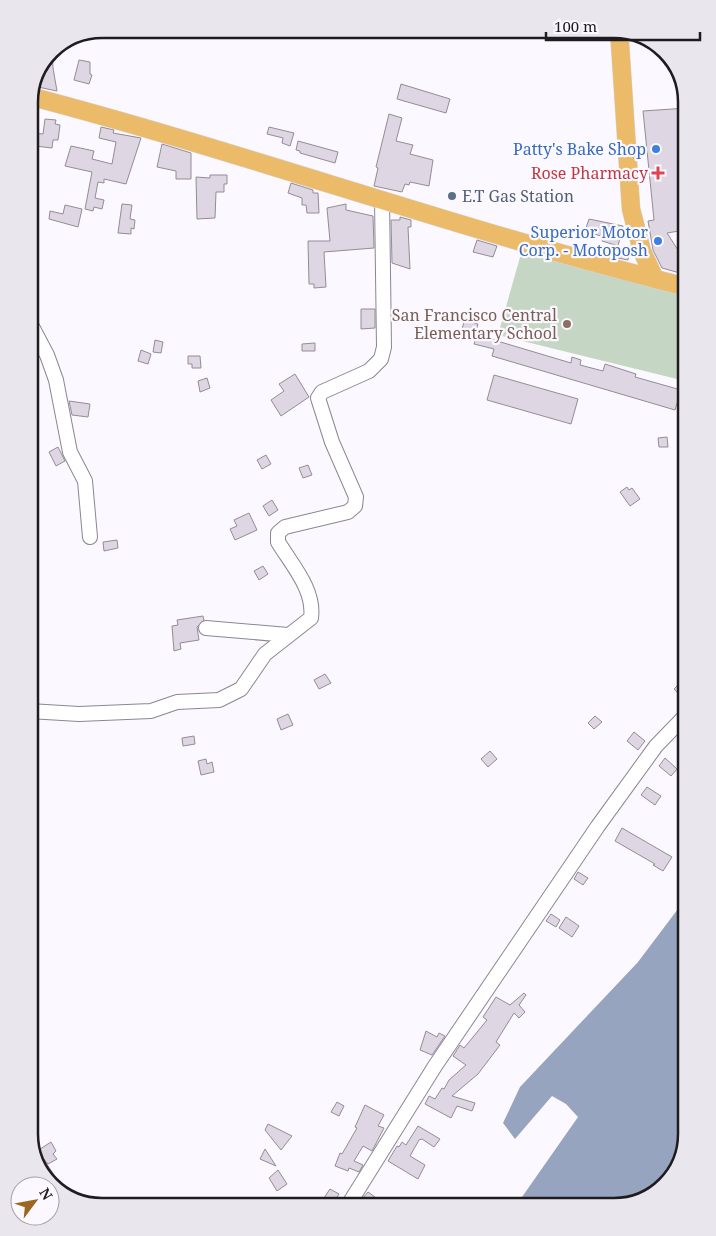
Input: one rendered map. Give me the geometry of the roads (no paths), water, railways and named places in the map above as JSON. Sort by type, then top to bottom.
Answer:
[{"type":"main road","points":[[621,38],[631,209],[642,251],[655,279]]},
{"type":"main road","points":[[38,98],[176,136],[514,240],[678,285]]},
{"type":"street","points":[[38,712],[79,714],[151,711],[177,702],[219,700],[241,689],[265,654],[311,618],[313,604],[308,592],[278,542],[278,533],[285,527],[348,512],[355,506],[356,497],[332,442],[318,398],[322,392],[369,371],[381,359],[384,347],[382,199]]},
{"type":"street","points":[[38,338],[47,355],[56,380],[70,452],[85,480],[90,537]]},
{"type":"street","points":[[206,628],[288,635]]},
{"type":"street","points":[[353,1198],[435,1066],[477,1008],[598,826],[656,746],[678,723]]},
{"type":"water","points":[[678,909],[678,1143],[674,1159],[657,1183],[635,1195],[614,1198],[521,1198],[578,1117],[566,1104],[552,1096],[515,1139],[503,1123],[520,1087],[638,962]]},
{"type":"place","name":"Patty's Bake Shop","points":[[656,149]]},
{"type":"place","name":"Rose Pharmacy","points":[[658,173]]},
{"type":"place","name":"E.T Gas Station","points":[[452,196]]},
{"type":"place","name":"Superior Motor Corp. - Motoposh","points":[[658,241]]},
{"type":"place","name":"San Francisco Central Elementary School","points":[[567,324]]}]
